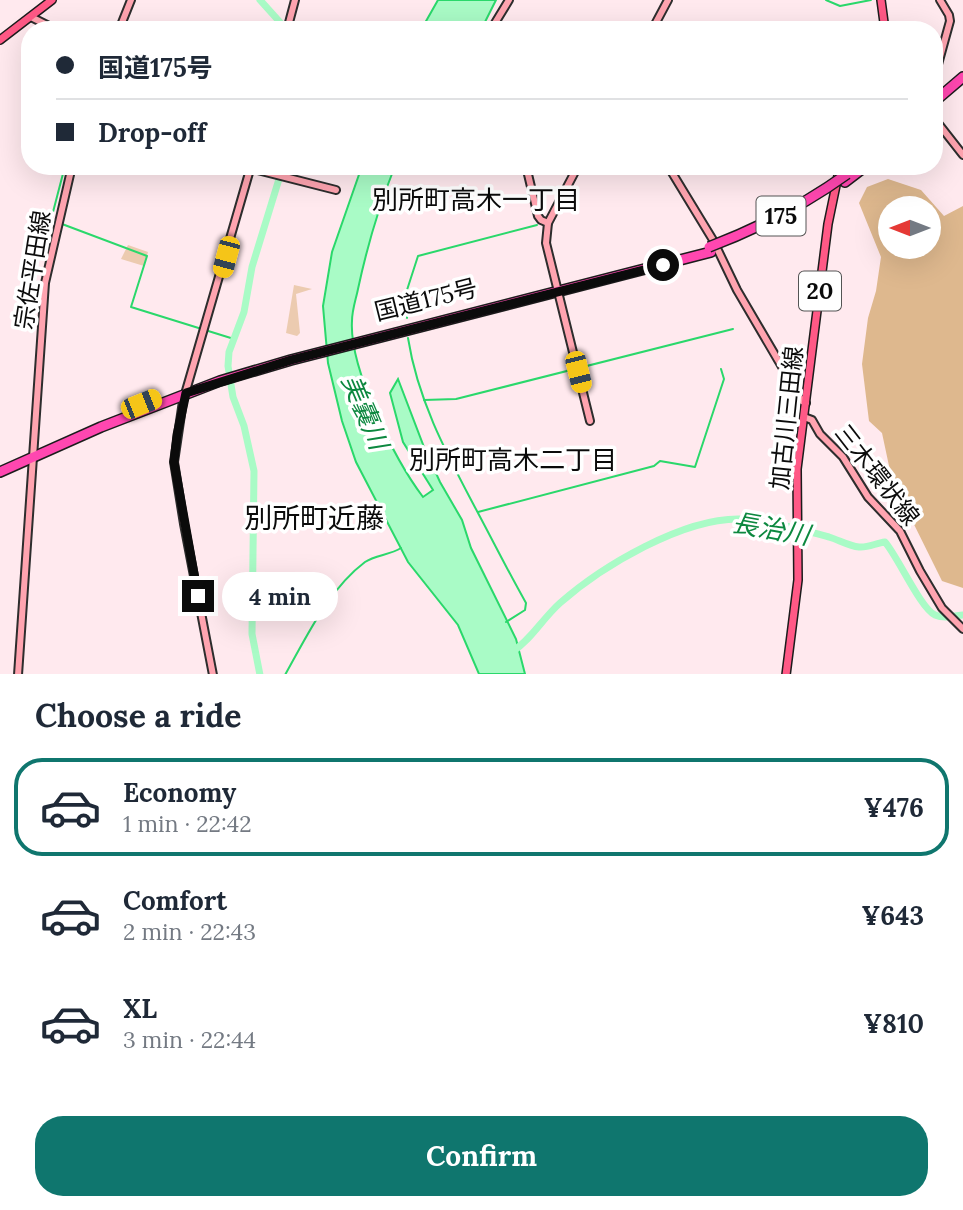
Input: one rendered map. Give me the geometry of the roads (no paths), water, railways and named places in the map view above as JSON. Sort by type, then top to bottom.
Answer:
[{"type":"highway","points":[[943,96],[963,77]]},
{"type":"highway","points":[[943,98],[963,84]]},
{"type":"highway","name":"国道175号","points":[[0,467],[187,389],[220,378],[710,249],[781,223],[843,175]]},
{"type":"highway","name":"国道175号","points":[[0,472],[34,454]]},
{"type":"main road","points":[[26,21],[52,0]]},
{"type":"main road","points":[[881,1],[884,21]]},
{"type":"main road","points":[[0,40],[21,24]]},
{"type":"main road","name":"加古川三田線","points":[[786,674],[798,580],[797,469],[828,224],[844,175]]},
{"type":"street","points":[[123,21],[131,0]]},
{"type":"street","points":[[290,21],[295,0]]},
{"type":"street","points":[[496,21],[509,0]]},
{"type":"street","points":[[657,21],[668,0]]},
{"type":"street","points":[[881,1],[891,0]]},
{"type":"street","points":[[940,0],[950,21],[943,46]]},
{"type":"street","points":[[31,17],[39,21]]},
{"type":"street","points":[[943,129],[963,155]]},
{"type":"street","name":"宗佐平田線","points":[[18,674],[45,283],[70,175]]},
{"type":"street","points":[[213,674],[174,462],[187,389],[249,175]]},
{"type":"street","points":[[281,175],[336,190]]},
{"type":"street","points":[[528,175],[538,216],[548,223]]},
{"type":"street","points":[[573,175],[548,223],[546,243],[590,421]]},
{"type":"street","points":[[673,175],[713,240],[777,359],[802,401],[806,403]]},
{"type":"street","name":"三木環状線","points":[[804,417],[812,420],[820,434],[843,457],[868,497],[900,531],[931,591],[950,617],[963,629]]},
{"type":"water","points":[[438,0],[496,0],[486,21],[426,21]]},
{"type":"water","name":"美嚢川","points":[[359,175],[392,175],[365,258],[353,309],[353,341],[358,363],[387,437],[423,497],[433,490],[403,442],[390,393],[398,379],[424,447],[462,520],[471,548],[516,639],[525,674],[479,674],[458,625],[408,562],[356,462],[342,421],[328,363],[323,306],[332,252]]},
{"type":"waterway","points":[[260,0],[279,21]]},
{"type":"waterway","points":[[826,0],[840,6],[871,0]]},
{"type":"waterway","points":[[53,212],[63,175]]},
{"type":"waterway","points":[[260,674],[252,634],[254,471],[244,426],[233,397],[228,366],[229,352],[244,312],[252,267],[280,175]]},
{"type":"waterway","points":[[62,224],[147,256],[131,307],[234,339]]},
{"type":"waterway","points":[[407,318],[407,290],[418,256],[537,225]]},
{"type":"waterway","points":[[424,400],[456,399],[733,329]]},
{"type":"waterway","points":[[408,338],[419,384],[436,428],[526,603],[525,610],[506,622]]},
{"type":"waterway","points":[[478,512],[654,466],[660,461],[695,467],[724,379],[721,369]]},
{"type":"waterway","name":"長治川","points":[[512,652],[560,603],[620,560],[669,535],[694,526],[740,519],[774,523],[859,547],[885,542],[929,611],[942,617],[963,615]]},
{"type":"waterway","points":[[286,674],[320,614],[340,586],[365,562],[401,548]]},
{"type":"district","name":"別所町高木一丁目","points":[[476,200]]},
{"type":"district","name":"別所町高木二丁目","points":[[513,460]]},
{"type":"district","name":"別所町近藤","points":[[314,518]]}]
